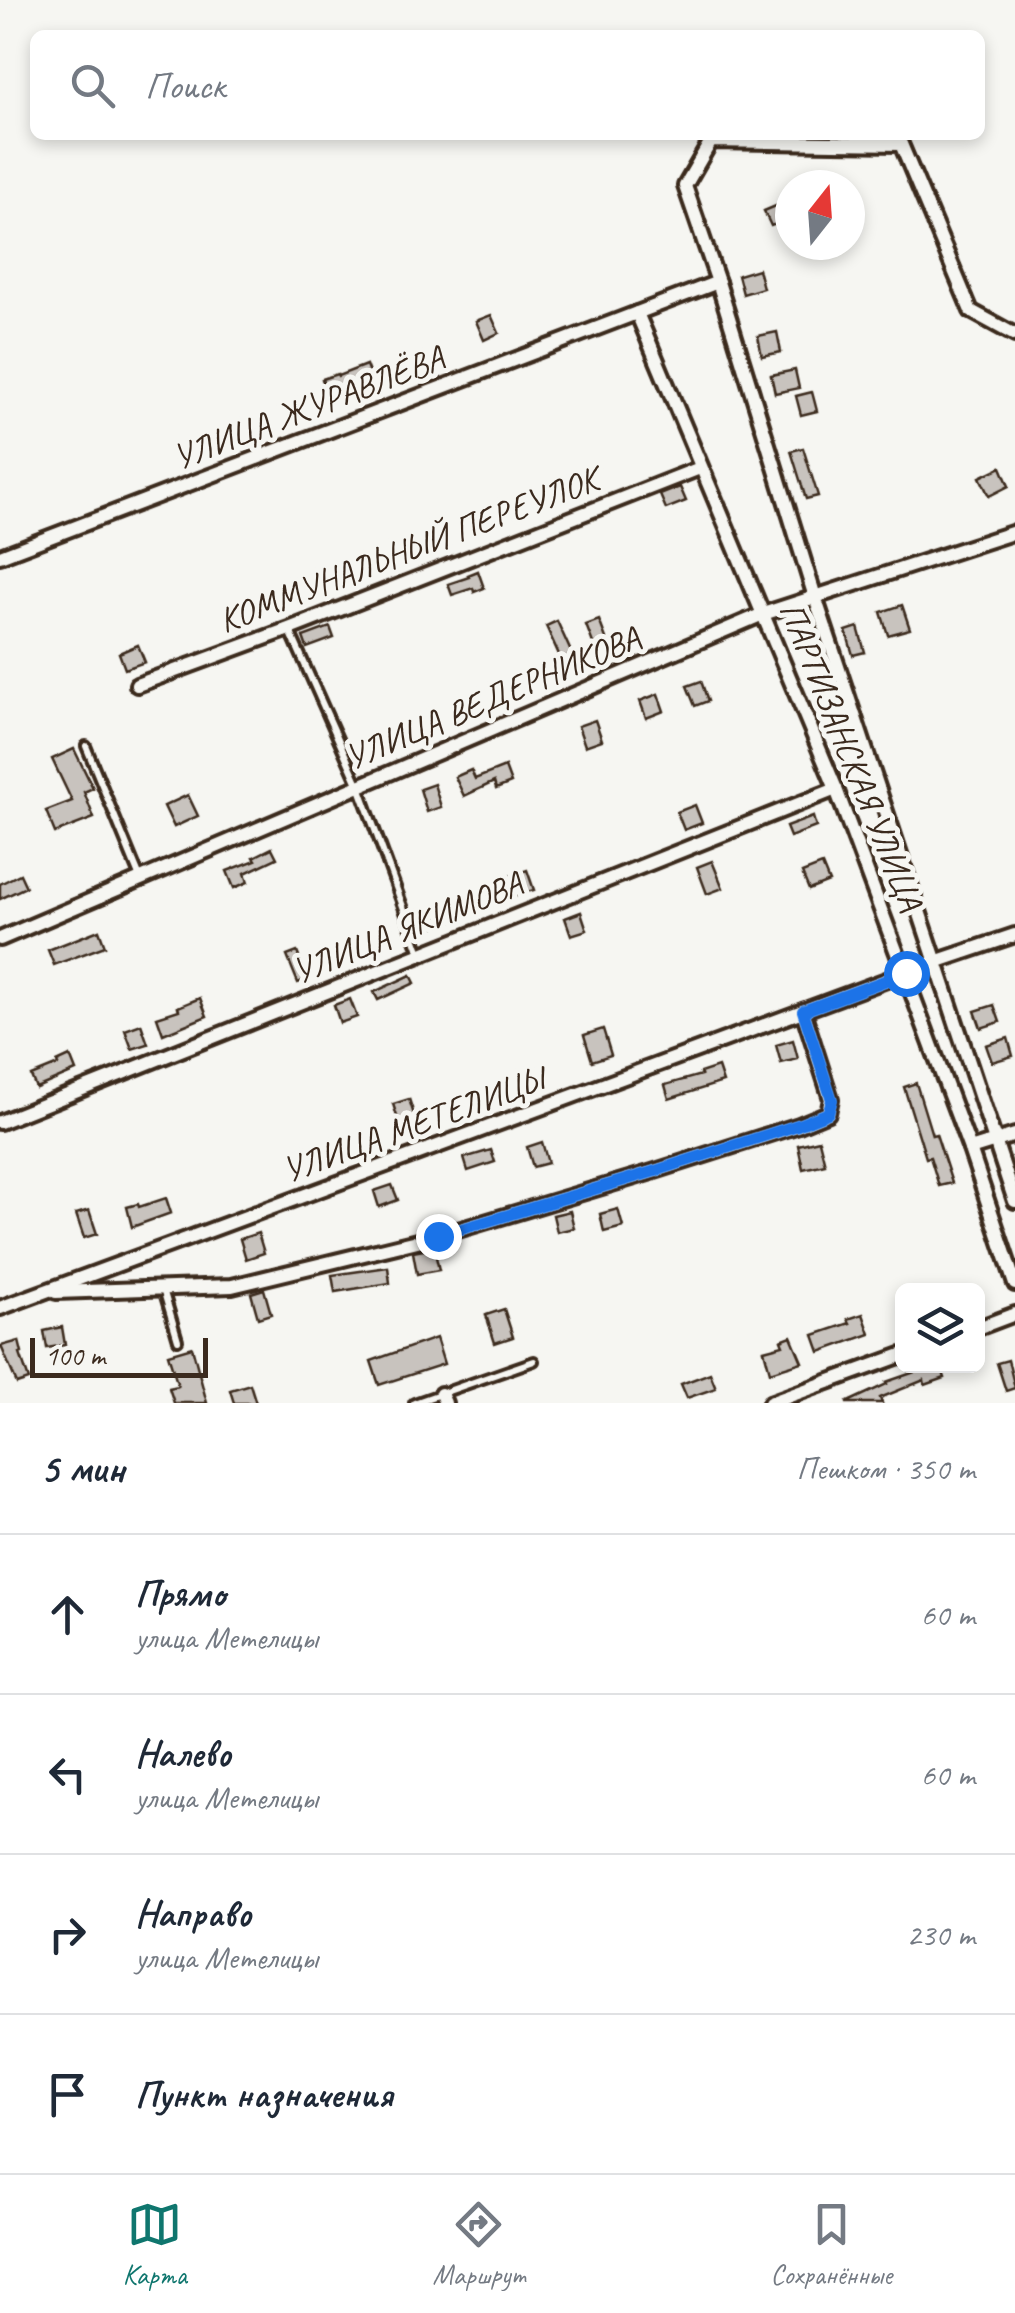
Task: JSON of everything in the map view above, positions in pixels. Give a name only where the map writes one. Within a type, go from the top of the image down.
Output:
[{"type":"street","name":"ПАРТИЗАНСКАЯ УЛИЦА","points":[[1015,335],[971,310],[901,144],[711,141],[685,186],[1015,1201]]},
{"type":"street","name":"УЛИЦА ЖУРАВЛЁВА","points":[[0,556],[718,282]]},
{"type":"street","name":"ПАРТИЗАНСКАЯ УЛИЦА","points":[[637,313],[836,790],[970,1149],[1015,1284]]},
{"type":"street","name":"КОММУНАЛЬНЫЙ ПЕРЕУЛОК","points":[[137,686],[700,468]]},
{"type":"street","name":"УЛИЦА ВЕДЕРНИКОВА","points":[[0,939],[763,614],[1015,532]]},
{"type":"street","name":"УЛИЦА ЯКИМОВА","points":[[0,1122],[836,790]]},
{"type":"street","name":"УЛИЦА МЕТЕЛИЦЫ","points":[[0,1308],[1015,935]]},
{"type":"street","name":"УЛИЦА МЕТЕЛИЦЫ","points":[[43,1292],[232,1286],[438,1236],[798,1125],[828,1113],[832,1100],[803,1011]]},
{"type":"street","points":[[970,1149],[1015,1135]]},
{"type":"street","points":[[985,1325],[1015,1314]]},
{"type":"street","points":[[770,1403],[895,1358]]},
{"type":"lane","points":[[290,629],[359,786],[421,954]]},
{"type":"lane","points":[[86,746],[141,879]]},
{"type":"lane","points":[[163,1288],[178,1340]]},
{"type":"lane","points":[[414,1403],[442,1398],[534,1361]]},
{"type":"building","points":[[775,206],[775,224],[771,226],[764,211]]},
{"type":"building","points":[[758,269],[763,288],[743,294],[738,275]]},
{"type":"building","points":[[491,315],[499,333],[484,340],[476,321]]},
{"type":"building","points":[[777,332],[781,352],[762,356],[758,336]]},
{"type":"building","points":[[366,365],[372,381],[328,397],[322,379]]},
{"type":"building","points":[[795,370],[799,388],[775,393],[771,375]]},
{"type":"building","points":[[812,392],[817,411],[801,415],[796,396]]},
{"type":"building","points":[[803,448],[818,496],[806,499],[791,451]]},
{"type":"building","points":[[1001,467],[1009,486],[989,496],[980,477]]},
{"type":"building","points":[[680,487],[686,501],[666,509],[660,495]]},
{"type":"building","points":[[478,571],[484,588],[452,595],[448,584]]},
{"type":"building","points":[[902,605],[910,629],[888,635],[881,612]]},
{"type":"building","points":[[599,620],[607,641],[594,646],[586,625]]},
{"type":"building","points":[[557,621],[572,654],[561,659],[546,626]]},
{"type":"building","points":[[330,627],[334,638],[307,648],[303,637]]},
{"type":"building","points":[[858,627],[865,652],[853,655],[846,631]]},
{"type":"building","points":[[138,645],[145,662],[125,669],[119,653]]},
{"type":"building","points":[[701,681],[708,701],[695,706],[687,686]]},
{"type":"building","points":[[658,694],[664,711],[646,718],[640,701]]},
{"type":"building","points":[[595,720],[602,740],[585,746],[578,726]]},
{"type":"building","points":[[74,749],[93,788],[84,792],[94,818],[55,833],[46,811],[72,801],[52,759]]},
{"type":"building","points":[[505,767],[511,783],[496,789],[494,782],[464,796],[455,777],[471,770],[475,779]]},
{"type":"building","points":[[434,784],[441,807],[427,812],[420,789]]},
{"type":"building","points":[[188,795],[198,816],[174,827],[164,806]]},
{"type":"building","points":[[695,805],[702,823],[684,830],[677,812]]},
{"type":"building","points":[[813,817],[816,827],[790,837],[786,827]]},
{"type":"building","points":[[272,848],[277,858],[245,873],[248,882],[234,888],[227,871],[256,860],[254,857]]},
{"type":"building","points":[[712,861],[723,888],[707,894],[697,867]]},
{"type":"building","points":[[822,865],[829,882],[809,890],[802,873]]},
{"type":"building","points":[[527,870],[534,890],[517,895],[510,876]]},
{"type":"building","points":[[20,874],[26,887],[0,899],[0,884]]},
{"type":"building","points":[[494,884],[501,902],[483,908],[476,891]]},
{"type":"building","points":[[456,907],[460,917],[428,929],[424,919]]},
{"type":"building","points":[[581,912],[587,930],[571,935],[565,918]]},
{"type":"building","points":[[99,930],[105,946],[54,965],[48,950]]},
{"type":"building","points":[[374,934],[381,950],[362,957],[356,941]]},
{"type":"building","points":[[297,952],[308,979],[298,983],[287,956]]},
{"type":"building","points":[[411,975],[415,983],[378,1000],[374,992]]},
{"type":"building","points":[[200,998],[207,1016],[163,1034],[157,1017]]},
{"type":"building","points":[[350,999],[357,1017],[340,1023],[334,1005]]},
{"type":"building","points":[[994,1005],[1000,1022],[981,1028],[975,1011]]},
{"type":"building","points":[[141,1024],[148,1044],[132,1049],[125,1030]]},
{"type":"building","points":[[603,1029],[611,1055],[592,1061],[584,1035]]},
{"type":"building","points":[[1008,1038],[1013,1056],[992,1062],[986,1045]]},
{"type":"building","points":[[793,1040],[798,1059],[781,1063],[776,1045]]},
{"type":"building","points":[[70,1056],[76,1071],[36,1088],[31,1076]]},
{"type":"building","points":[[718,1067],[723,1082],[669,1099],[665,1085]]},
{"type":"building","points":[[916,1083],[952,1183],[939,1186],[930,1157],[926,1158],[904,1087]]},
{"type":"building","points":[[409,1099],[417,1124],[401,1129],[393,1104]]},
{"type":"building","points":[[819,1140],[825,1164],[803,1169],[798,1145]]},
{"type":"building","points":[[542,1142],[548,1163],[533,1167],[527,1147]]},
{"type":"building","points":[[491,1150],[495,1162],[468,1171],[464,1158]]},
{"type":"building","points":[[392,1185],[398,1200],[379,1207],[374,1191]]},
{"type":"building","points":[[166,1198],[171,1213],[132,1227],[127,1207]]},
{"type":"building","points":[[618,1209],[623,1227],[604,1232],[600,1214]]},
{"type":"building","points":[[89,1210],[97,1234],[84,1238],[76,1214]]},
{"type":"building","points":[[570,1211],[574,1228],[557,1232],[553,1215]]},
{"type":"building","points":[[258,1233],[264,1253],[246,1259],[240,1239]]},
{"type":"building","points":[[434,1248],[439,1270],[417,1274],[413,1252]]},
{"type":"building","points":[[388,1267],[390,1283],[335,1292],[332,1275]]},
{"type":"building","points":[[264,1289],[271,1314],[258,1318],[251,1293]]},
{"type":"building","points":[[504,1309],[513,1337],[495,1343],[486,1315]]},
{"type":"building","points":[[863,1314],[870,1334],[820,1352],[814,1335],[850,1323],[848,1319]]},
{"type":"building","points":[[62,1327],[65,1345],[47,1348],[44,1331]]},
{"type":"building","points":[[791,1336],[802,1362],[770,1372],[764,1350],[783,1345],[781,1340]]},
{"type":"building","points":[[436,1338],[444,1364],[379,1385],[371,1361]]},
{"type":"building","points":[[19,1341],[29,1380],[17,1384],[1,1346]]},
{"type":"building","points":[[192,1347],[207,1403],[174,1403],[169,1388],[178,1386],[168,1354]]},
{"type":"building","points":[[1008,1360],[1015,1388],[1006,1391],[997,1363]]},
{"type":"building","points":[[710,1373],[716,1388],[687,1398],[681,1384]]},
{"type":"building","points":[[912,1373],[943,1373],[945,1378],[925,1385],[924,1380],[880,1398],[882,1403],[846,1403]]},
{"type":"building","points":[[250,1384],[256,1403],[234,1403],[230,1390]]},
{"type":"route","points":[[438,1236],[652,1172],[828,1113],[832,1100],[803,1011],[906,973]]}]
